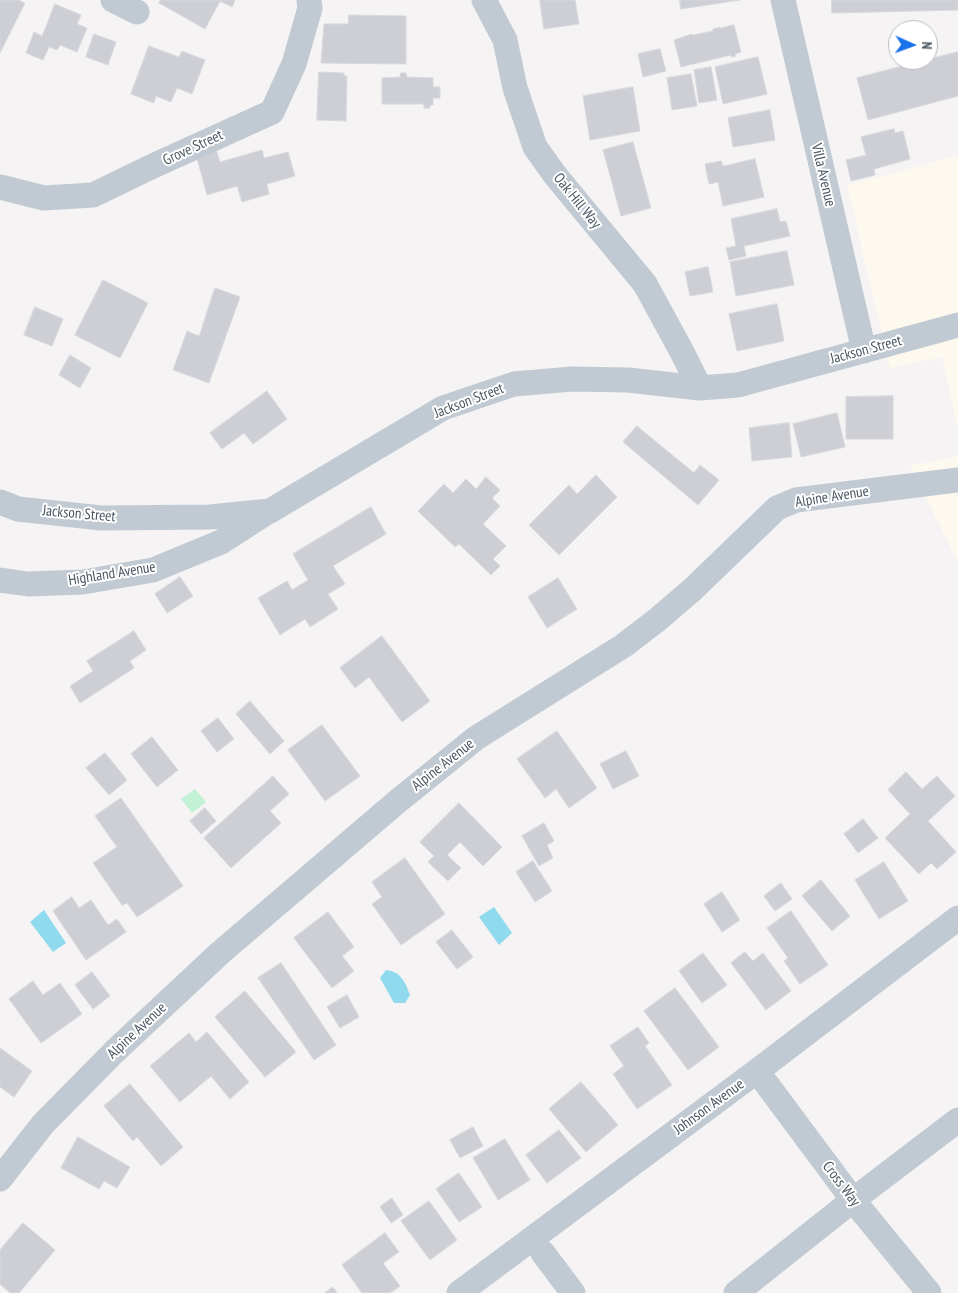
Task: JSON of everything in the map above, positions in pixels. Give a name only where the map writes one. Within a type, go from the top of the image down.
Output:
[{"type":"street","points":[[113,0],[137,12]]},
{"type":"street","name":"Grove Street","points":[[0,187],[44,198],[93,195],[272,112],[294,64],[310,8],[309,0]]},
{"type":"street","name":"Oak Hill Way","points":[[484,0],[505,40],[515,88],[535,147],[555,176],[645,284],[700,388]]},
{"type":"street","name":"Villa Avenue","points":[[783,0],[864,351]]},
{"type":"street","name":"Jackson Street","points":[[0,502],[18,509],[101,518],[210,517],[270,511],[443,408],[514,384],[572,379],[628,380],[700,388],[738,385],[958,324]]},
{"type":"street","name":"Alpine Avenue","points":[[0,1179],[43,1124],[115,1051],[220,953],[390,807],[476,738],[623,646],[657,620],[692,590],[777,508],[796,500],[958,480]]},
{"type":"street","name":"Highland Avenue","points":[[0,580],[28,584],[83,582],[153,570],[221,542],[270,511]]},
{"type":"street","name":"Johnson Avenue","points":[[459,1293],[758,1071],[958,918]]},
{"type":"street","name":"Cross Way","points":[[758,1071],[853,1200],[929,1293]]},
{"type":"street","points":[[736,1293],[958,1120]]},
{"type":"street","points":[[542,1253],[573,1293]]},
{"type":"shaded area","points":[[958,156],[958,429],[942,357],[890,368],[847,185]]},
{"type":"shaded area","points":[[958,456],[958,562],[910,466]]},
{"type":"green space","points":[[195,789],[206,802],[192,813],[181,799]]},
{"type":"water","points":[[494,907],[512,933],[499,945],[479,917]]},
{"type":"water","points":[[44,910],[66,943],[53,952],[30,922]]},
{"type":"water","points":[[386,970],[399,975],[404,981],[410,995],[405,1003],[394,1003],[380,978]]},
{"type":"building","points":[[0,0],[18,0],[25,3],[0,53]]},
{"type":"building","points":[[161,0],[235,0],[232,7],[220,1],[205,29],[159,3]]},
{"type":"building","points":[[540,0],[575,0],[579,24],[544,29]]},
{"type":"building","points":[[680,0],[740,0],[681,9]]},
{"type":"building","points":[[832,0],[958,0],[958,10],[832,13]]},
{"type":"building","points":[[55,4],[81,15],[77,24],[87,28],[77,52],[60,45],[57,50],[49,47],[43,60],[26,53],[34,32],[42,36]]},
{"type":"building","points":[[349,15],[406,16],[406,64],[321,63],[324,24],[348,24]]},
{"type":"building","points":[[734,25],[741,52],[735,54],[736,56],[731,57],[731,55],[681,67],[674,40]]},
{"type":"building","points":[[94,34],[116,42],[108,65],[86,57]]},
{"type":"building","points":[[149,46],[179,57],[182,51],[205,60],[192,94],[177,88],[171,102],[156,96],[154,103],[131,94]]},
{"type":"building","points":[[660,49],[666,71],[643,77],[638,54]]},
{"type":"building","points":[[958,52],[958,96],[868,120],[857,78],[888,70],[938,70],[938,57]]},
{"type":"building","points":[[758,57],[767,94],[723,104],[715,67]]},
{"type":"building","points":[[711,67],[717,100],[699,103],[694,70]]},
{"type":"building","points":[[319,72],[344,73],[344,76],[347,76],[346,121],[317,120]]},
{"type":"building","points":[[401,73],[406,73],[407,77],[433,78],[433,87],[440,87],[440,98],[433,98],[433,105],[430,105],[430,108],[424,108],[424,104],[382,104],[382,78],[400,77]]},
{"type":"building","points":[[691,74],[697,106],[672,110],[667,78]]},
{"type":"building","points":[[633,87],[640,131],[590,140],[583,96]]},
{"type":"building","points":[[770,110],[775,140],[733,147],[728,118]]},
{"type":"building","points":[[894,129],[895,133],[903,131],[910,159],[874,169],[875,175],[851,181],[846,160],[866,155],[861,137]]},
{"type":"building","points":[[633,142],[651,208],[621,216],[603,150]]},
{"type":"building","points":[[216,149],[220,162],[262,150],[264,158],[288,152],[295,176],[267,184],[269,194],[242,202],[237,186],[207,195],[196,155]]},
{"type":"building","points":[[755,159],[764,197],[723,206],[718,182],[709,184],[705,164],[721,161],[723,166]]},
{"type":"building","points":[[777,209],[780,222],[786,221],[790,236],[744,246],[746,256],[729,260],[726,248],[736,246],[731,219]]},
{"type":"building","points":[[787,251],[794,285],[736,296],[730,262]]},
{"type":"building","points":[[708,267],[713,292],[690,296],[685,272]]},
{"type":"building","points":[[103,280],[148,303],[120,358],[75,335]]},
{"type":"building","points":[[215,288],[240,297],[209,383],[173,370],[187,331],[199,336]]},
{"type":"building","points":[[777,304],[784,341],[737,351],[729,314]]},
{"type":"building","points":[[35,307],[63,319],[52,346],[24,335]]},
{"type":"building","points":[[70,355],[91,368],[80,388],[59,375]]},
{"type":"building","points":[[267,391],[287,419],[253,444],[244,433],[222,449],[210,433]]},
{"type":"building","points":[[893,396],[893,439],[846,439],[846,397]]},
{"type":"building","points":[[837,413],[845,447],[801,457],[793,424]]},
{"type":"building","points":[[789,423],[792,457],[752,461],[749,428]]},
{"type":"building","points":[[637,426],[694,473],[700,465],[719,480],[698,505],[623,442]]},
{"type":"building","points":[[596,475],[617,497],[559,555],[529,525],[569,485],[577,494]]},
{"type":"building","points":[[486,477],[500,490],[492,498],[500,506],[483,524],[506,546],[493,559],[500,566],[491,575],[459,544],[455,547],[418,511],[444,484],[453,493],[466,479],[476,489]]},
{"type":"building","points":[[371,507],[386,534],[333,566],[345,584],[328,594],[338,609],[310,627],[305,619],[280,635],[258,598],[287,581],[292,590],[308,580],[293,554]]},
{"type":"building","points":[[180,577],[193,596],[167,613],[155,594]]},
{"type":"building","points":[[558,578],[577,609],[547,628],[528,597]]},
{"type":"building","points":[[134,631],[146,650],[130,661],[134,668],[80,703],[70,686],[93,671],[87,661]]},
{"type":"building","points":[[382,636],[430,701],[402,722],[369,677],[355,688],[340,668]]},
{"type":"building","points":[[250,701],[284,741],[270,754],[236,714]]},
{"type":"building","points":[[218,718],[234,739],[217,752],[201,731]]},
{"type":"building","points":[[322,725],[360,776],[325,801],[288,750]]},
{"type":"building","points":[[557,731],[597,788],[569,808],[556,789],[545,798],[517,759]]},
{"type":"building","points":[[152,737],[178,770],[157,787],[131,754]]},
{"type":"building","points":[[626,751],[639,776],[613,789],[600,764]]},
{"type":"building","points":[[105,753],[127,780],[109,795],[86,768]]},
{"type":"building","points":[[906,772],[922,789],[937,776],[955,796],[928,821],[956,852],[937,869],[931,863],[919,874],[885,838],[910,814],[888,790]]},
{"type":"building","points":[[273,776],[289,794],[270,811],[281,823],[231,868],[204,838]]},
{"type":"building","points":[[121,798],[183,886],[137,917],[127,903],[122,905],[93,863],[117,847],[95,816]]},
{"type":"building","points":[[459,803],[502,847],[483,866],[460,842],[447,855],[461,868],[448,881],[428,862],[434,856],[420,842]]},
{"type":"building","points":[[205,808],[216,821],[201,834],[190,821]]},
{"type":"building","points":[[863,819],[878,838],[858,853],[844,834]]},
{"type":"building","points":[[544,823],[554,841],[547,845],[553,858],[539,866],[522,836]]},
{"type":"building","points":[[405,858],[445,914],[401,945],[372,904],[382,897],[372,882]]},
{"type":"building","points":[[533,861],[552,891],[535,902],[516,872]]},
{"type":"building","points":[[884,862],[908,901],[879,919],[855,880]]},
{"type":"building","points":[[821,880],[850,916],[832,931],[802,896]]},
{"type":"building","points":[[781,883],[792,899],[775,911],[764,896]]},
{"type":"building","points":[[722,892],[740,920],[722,932],[704,904]]},
{"type":"building","points":[[72,897],[79,908],[91,900],[108,925],[117,919],[126,932],[86,960],[53,911]]},
{"type":"building","points":[[791,911],[828,965],[800,984],[784,961],[788,958],[767,928]]},
{"type":"building","points":[[328,912],[354,947],[342,956],[354,971],[332,988],[294,938]]},
{"type":"building","points":[[452,930],[473,957],[457,969],[436,942]]},
{"type":"building","points":[[745,952],[753,961],[763,953],[791,991],[766,1010],[731,963]]},
{"type":"building","points":[[703,953],[727,985],[702,1003],[679,971]]},
{"type":"building","points":[[281,963],[336,1045],[314,1060],[258,978]]},
{"type":"building","points":[[92,972],[110,996],[93,1009],[75,985]]},
{"type":"building","points":[[33,981],[43,995],[60,983],[82,1014],[41,1043],[9,999]]},
{"type":"building","points":[[675,988],[719,1047],[688,1070],[644,1011]]},
{"type":"building","points":[[245,991],[296,1052],[265,1077],[215,1017]]},
{"type":"building","points":[[347,995],[359,1017],[340,1028],[327,1007]]},
{"type":"building","points":[[638,1027],[649,1043],[645,1046],[672,1085],[637,1109],[613,1074],[624,1066],[610,1046]]},
{"type":"building","points":[[207,1032],[249,1082],[230,1099],[211,1076],[180,1102],[150,1066],[189,1033],[196,1042]]},
{"type":"building","points":[[0,1048],[32,1071],[14,1097],[0,1087]]},
{"type":"building","points":[[581,1082],[618,1125],[586,1152],[549,1109]]},
{"type":"building","points":[[130,1084],[183,1147],[161,1166],[137,1137],[133,1141],[104,1106]]},
{"type":"building","points":[[473,1127],[483,1146],[460,1158],[450,1140]]},
{"type":"building","points":[[559,1130],[581,1158],[547,1183],[526,1155]]},
{"type":"building","points":[[78,1137],[130,1167],[117,1188],[104,1181],[99,1189],[61,1168]]},
{"type":"building","points":[[505,1139],[530,1180],[498,1200],[473,1158]]},
{"type":"building","points":[[459,1173],[482,1207],[459,1222],[436,1189]]},
{"type":"building","points":[[392,1198],[403,1215],[391,1223],[380,1207]]},
{"type":"building","points":[[429,1201],[457,1240],[430,1260],[401,1221]]},
{"type":"building","points":[[23,1223],[55,1250],[19,1293],[10,1293],[0,1284],[0,1250]]},
{"type":"building","points":[[385,1233],[399,1252],[383,1263],[400,1286],[390,1293],[362,1293],[342,1265]]},
{"type":"building","points":[[333,1287],[337,1293],[325,1293]]}]
